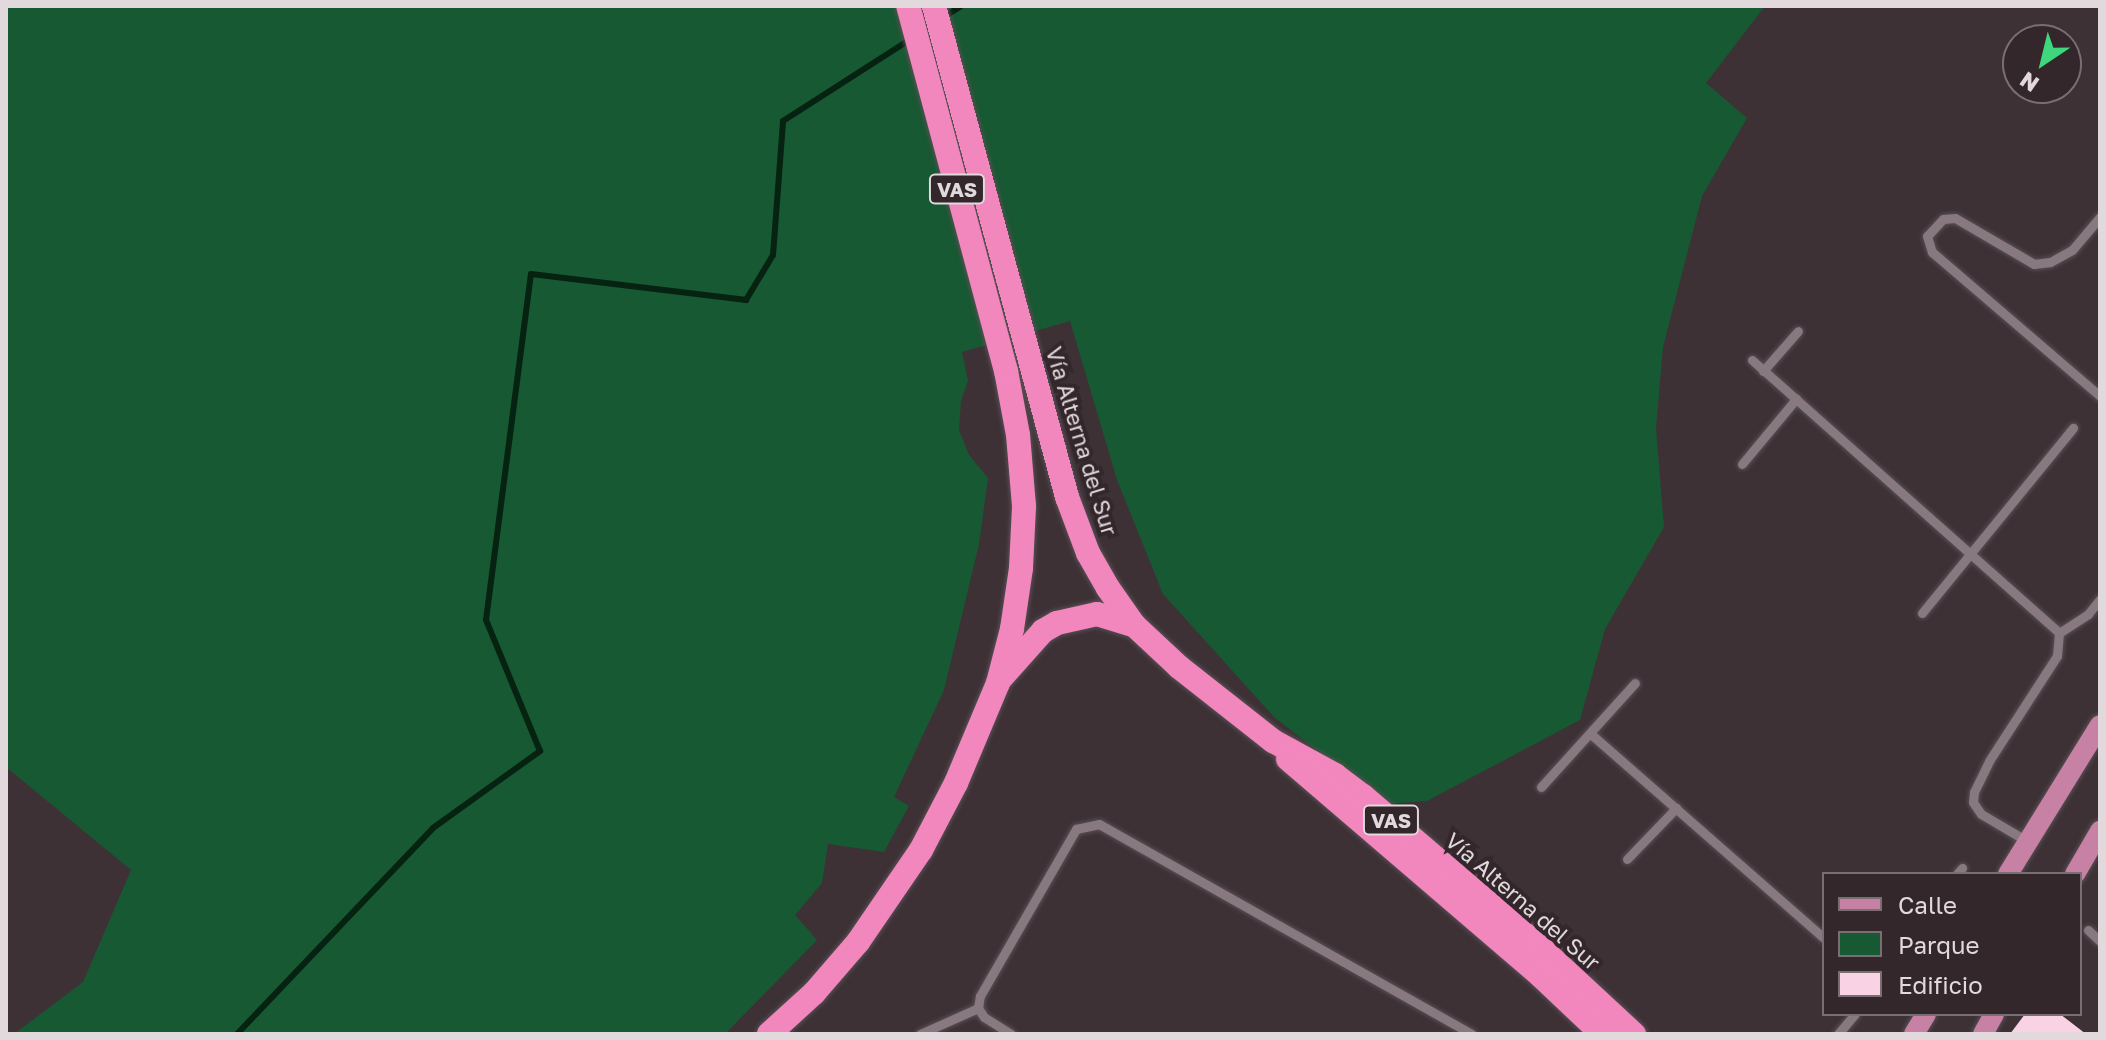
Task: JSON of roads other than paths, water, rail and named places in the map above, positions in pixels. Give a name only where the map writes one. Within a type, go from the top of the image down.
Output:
[{"type":"highway","name":"VAS","points":[[769,1034],[814,993],[858,942],[896,888],[956,783],[998,683],[1019,583],[1024,506],[1018,435],[1006,371],[908,6]]},
{"type":"highway","name":"Vía Alterna del Sur","points":[[934,6],[1067,497],[1088,553],[1134,625],[1179,667],[1273,741],[1335,775],[1363,796],[1541,948],[1634,1034]]},
{"type":"highway","points":[[998,683],[1019,655],[1057,623],[1097,614],[1134,625]]},
{"type":"highway","points":[[1273,741],[1300,773],[1532,968],[1602,1034]]},
{"type":"main road","points":[[2009,872],[2100,725]]},
{"type":"main road","points":[[2076,872],[2100,831]]},
{"type":"main road","points":[[1983,1034],[1993,1016]]},
{"type":"lane","points":[[2100,217],[2072,250],[2050,262],[2034,264],[1955,218],[1943,219],[1927,236],[1932,252],[2100,396]]},
{"type":"lane","points":[[1763,371],[1798,331]]},
{"type":"lane","points":[[1752,360],[2059,633]]},
{"type":"lane","points":[[1742,464],[1796,399]]},
{"type":"lane","points":[[1922,613],[2073,428]]},
{"type":"lane","points":[[2059,633],[2088,614],[2100,599]]},
{"type":"lane","points":[[2027,841],[1981,814],[1973,802],[1974,792],[1989,761],[2057,656],[2059,633]]},
{"type":"lane","points":[[1541,787],[1592,735],[1635,683]]},
{"type":"lane","points":[[1592,735],[1822,936]]},
{"type":"lane","points":[[1627,859],[1676,808]]},
{"type":"lane","points":[[1011,1034],[984,1017],[978,1008],[980,996],[1076,829],[1099,824],[1472,1034]]},
{"type":"lane","points":[[2088,930],[2100,941]]},
{"type":"lane","points":[[920,1034],[978,1008]]},
{"type":"lane","points":[[1838,1034],[1853,1016]]},
{"type":"waterway","points":[[942,18],[961,6]]},
{"type":"waterway","points":[[237,1034],[433,828],[540,751],[486,620],[531,274],[746,300],[773,255],[783,121],[909,40]]}]
